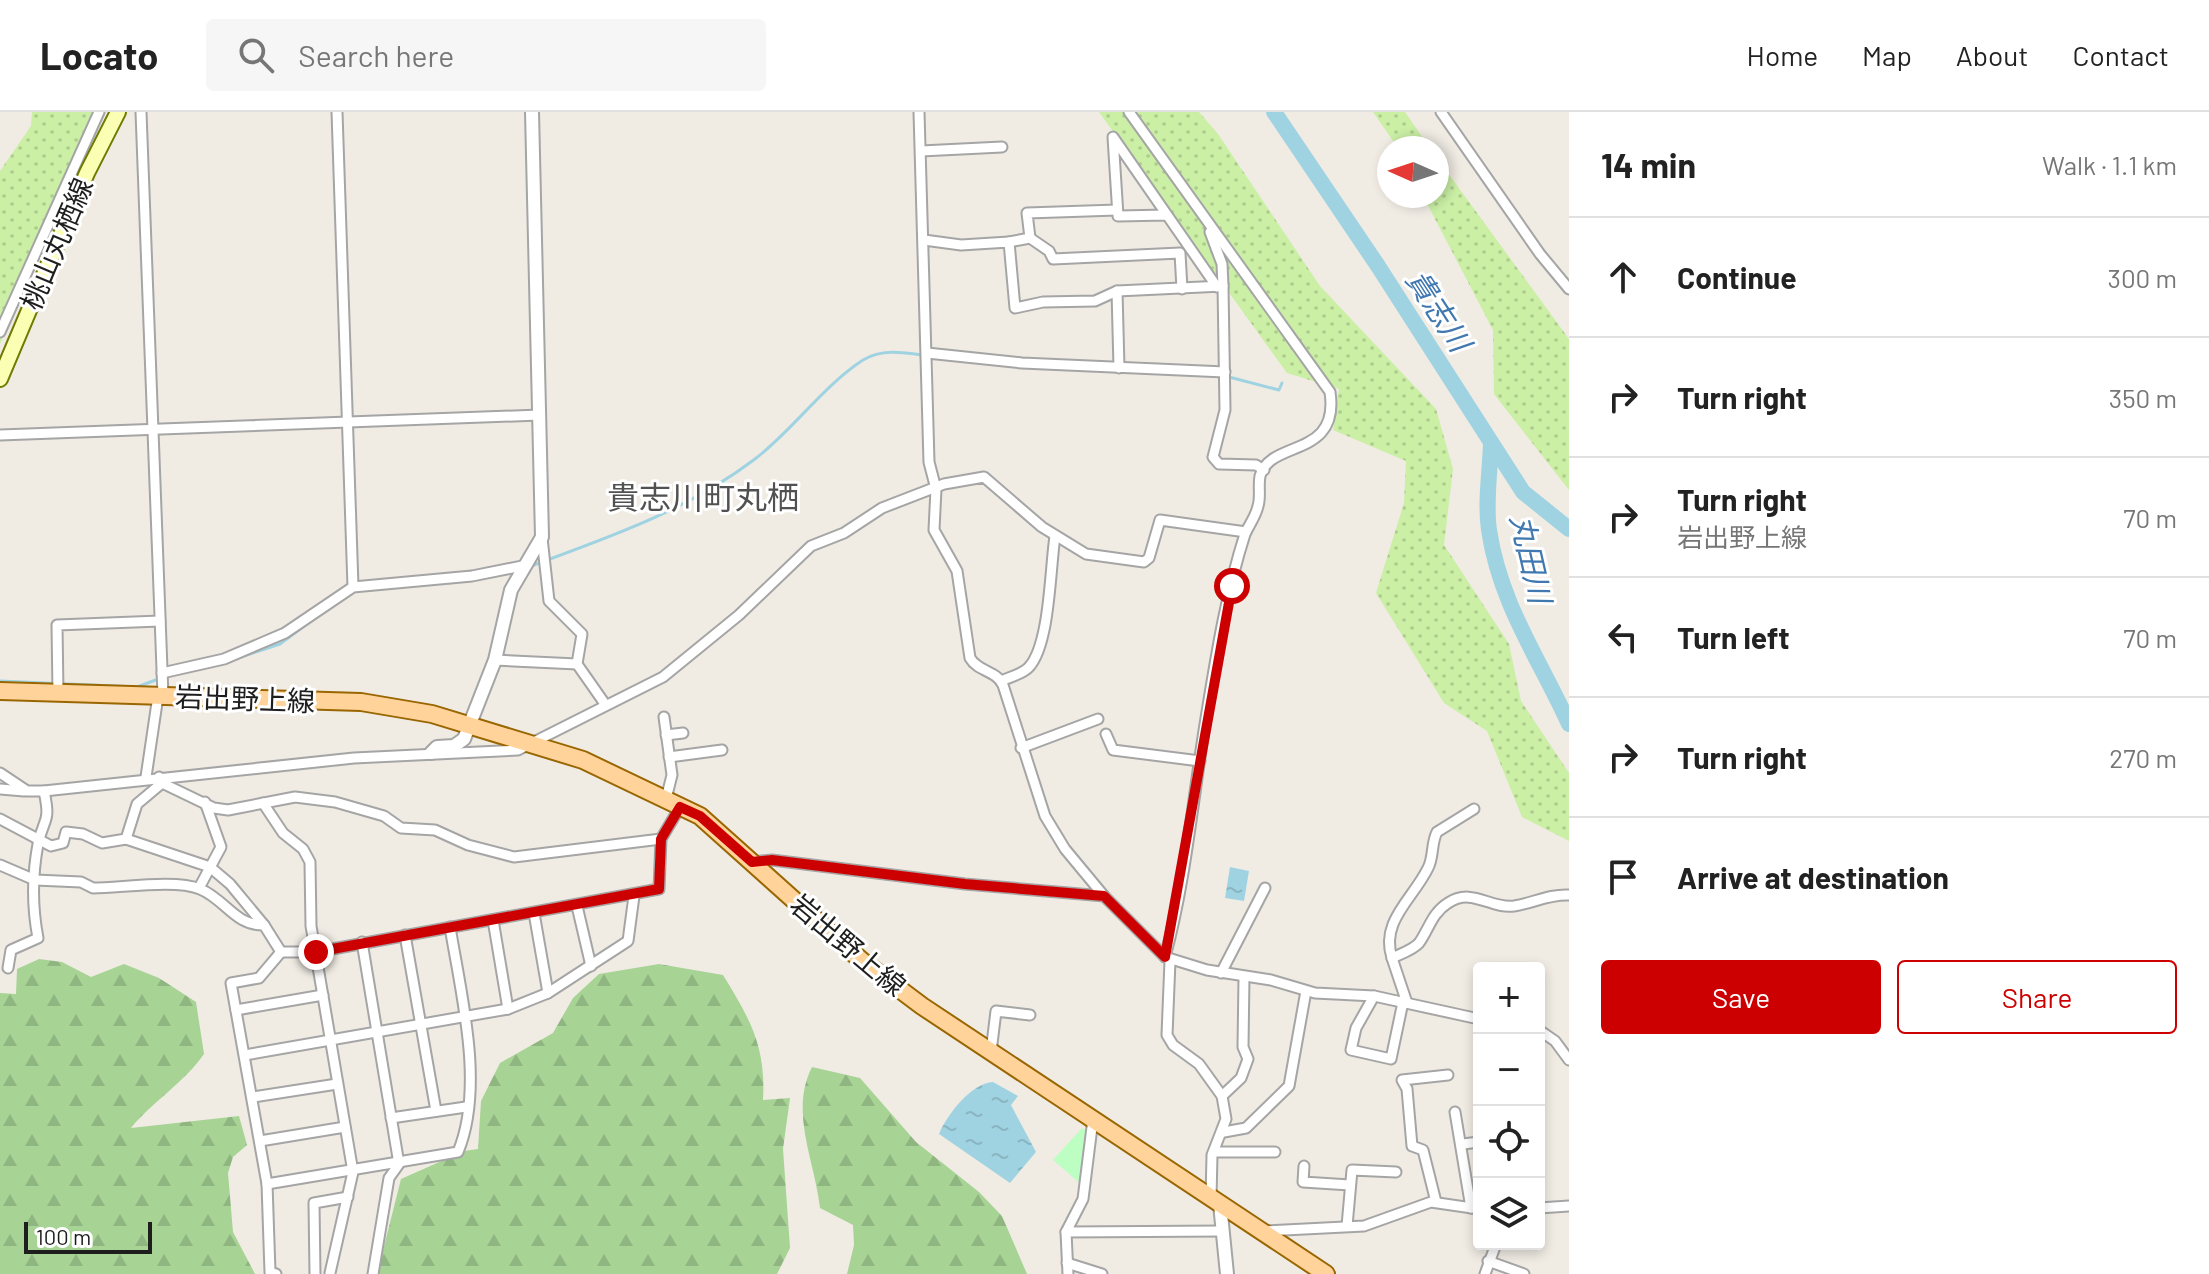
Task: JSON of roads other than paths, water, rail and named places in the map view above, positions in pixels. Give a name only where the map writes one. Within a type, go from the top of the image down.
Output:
[{"type":"main road","name":"桃山丸栖線","points":[[0,379],[87,173],[118,112]]},
{"type":"main road","name":"岩出野上線","points":[[0,691],[361,702],[432,714],[603,768],[700,816],[862,961],[991,1052],[1326,1274]]},
{"type":"street","points":[[0,332],[99,112]]},
{"type":"street","points":[[141,112],[162,673],[146,777]]},
{"type":"street","points":[[337,112],[353,587]]},
{"type":"street","points":[[532,112],[542,537],[549,601],[582,634],[577,664],[605,704]]},
{"type":"street","points":[[919,112],[929,462],[936,489],[934,530],[957,571],[970,658],[975,666],[1001,681],[1045,816],[1065,849],[1104,896],[1167,959],[1306,991],[1374,996],[1473,1018]]},
{"type":"street","points":[[1129,112],[1330,392],[1331,417],[1309,445],[1278,456],[1264,470],[1258,507],[1246,532],[1223,622],[1167,959],[1167,1035],[1173,1045],[1199,1064],[1222,1096],[1226,1119],[1224,1132],[1214,1152],[1215,1201],[1223,1231],[1227,1274]]},
{"type":"street","points":[[1441,112],[1540,254],[1569,289]]},
{"type":"street","points":[[1167,215],[1118,216],[1113,137],[1220,286]]},
{"type":"street","points":[[921,151],[1002,147]]},
{"type":"street","points":[[1030,238],[1027,213],[1117,210]]},
{"type":"street","points":[[1209,223],[1222,264],[1220,286],[1225,372],[1225,410],[1213,457],[1219,464],[1256,465],[1264,470]]},
{"type":"street","points":[[1178,231],[1182,289]]},
{"type":"street","points":[[924,240],[961,245],[1030,238],[1049,251],[1053,259],[1180,253]]},
{"type":"street","points":[[1009,242],[1015,308],[1043,302],[1095,301],[1117,291],[1220,286]]},
{"type":"street","points":[[1117,291],[1119,368]]},
{"type":"street","points":[[927,353],[1119,368],[1225,372]]},
{"type":"street","points":[[0,435],[540,415]]},
{"type":"street","points":[[126,839],[137,804],[161,780],[431,753],[518,750],[663,677],[739,615],[811,546],[844,533],[882,508],[944,484],[984,477],[1055,536],[1100,558],[1144,562],[1149,558],[1160,520],[1246,532]]},
{"type":"street","points":[[1001,681],[1027,670],[1044,638],[1055,536]]},
{"type":"street","points":[[431,753],[437,747],[454,746],[464,739],[495,660],[511,590],[542,537]]},
{"type":"street","points":[[162,673],[224,659],[285,633],[353,587],[472,576],[527,565]]},
{"type":"street","points":[[58,693],[57,625],[160,621]]},
{"type":"street","points":[[495,660],[577,664]]},
{"type":"street","points":[[276,1274],[270,1272],[267,1184],[231,983],[259,978],[281,952],[316,952],[659,889],[661,839],[673,803],[664,717]]},
{"type":"street","points":[[1021,748],[1098,719]]},
{"type":"street","points":[[666,735],[683,733]]},
{"type":"street","points":[[1106,734],[1113,750],[1200,761]]},
{"type":"street","points":[[669,757],[722,750]]},
{"type":"street","points":[[0,773],[27,791]]},
{"type":"street","points":[[0,789],[44,791],[146,777],[161,780],[228,810],[295,797],[335,802],[384,816],[401,828],[435,830],[468,845],[514,857],[661,839]]},
{"type":"street","points":[[8,968],[11,950],[38,938],[32,904],[39,842],[49,816],[44,791]]},
{"type":"street","points":[[199,888],[221,847],[205,802]]},
{"type":"street","points":[[263,803],[283,833],[303,849],[310,862],[311,926],[353,1172],[329,1274]]},
{"type":"street","points":[[1374,996],[1356,1028],[1351,1050],[1391,1059],[1405,1003],[1388,936],[1393,921],[1430,864],[1437,832],[1474,809]]},
{"type":"street","points":[[0,819],[51,846],[63,843],[66,832],[83,834],[102,843],[126,839],[210,867],[230,884],[264,925],[281,952]]},
{"type":"street","points":[[752,862],[772,860],[965,884],[1104,896]]},
{"type":"street","points":[[0,865],[35,880],[81,882],[93,888],[199,888],[237,918],[252,926],[264,925]]},
{"type":"street","points":[[1221,973],[1265,888]]},
{"type":"street","points":[[1392,958],[1417,946],[1434,914],[1450,901],[1480,896],[1496,904],[1513,906],[1551,894],[1569,895]]},
{"type":"street","points":[[245,1055],[508,1009],[548,993],[628,941],[634,896]]},
{"type":"street","points":[[577,906],[591,966]]},
{"type":"street","points":[[534,913],[548,993]]},
{"type":"street","points":[[493,920],[508,1009]]},
{"type":"street","points":[[267,1184],[458,1152],[464,1137],[471,1070],[450,927]]},
{"type":"street","points":[[405,935],[418,1025],[436,1111]]},
{"type":"street","points":[[362,942],[399,1164],[389,1178],[373,1274]]},
{"type":"street","points":[[1222,1096],[1241,1078],[1248,1059],[1243,1047],[1244,977]]},
{"type":"street","points":[[1224,1132],[1246,1128],[1289,1086],[1306,991]]},
{"type":"street","points":[[236,1010],[323,995]]},
{"type":"street","points":[[991,1052],[996,1011],[1030,1015]]},
{"type":"street","points":[[1545,1034],[1555,1041],[1569,1060]]},
{"type":"street","points":[[1436,1202],[1423,1150],[1412,1146],[1407,1089],[1402,1080],[1448,1075]]},
{"type":"street","points":[[253,1097],[337,1084]]},
{"type":"street","points":[[391,1118],[466,1107]]},
{"type":"street","points":[[1455,1112],[1473,1197]]},
{"type":"street","points":[[1068,1274],[1066,1232],[1087,1184],[1093,1119]]},
{"type":"street","points":[[260,1141],[345,1127]]},
{"type":"street","points":[[1463,1144],[1473,1143]]},
{"type":"street","points":[[1214,1152],[1275,1152]]},
{"type":"street","points":[[1304,1166],[1303,1182],[1350,1185]]},
{"type":"street","points":[[1347,1226],[1352,1170],[1396,1172]]},
{"type":"street","points":[[315,1274],[314,1203],[348,1197]]},
{"type":"street","points":[[1263,1231],[1364,1226],[1436,1202],[1473,1208]]},
{"type":"street","points":[[1545,1208],[1569,1206]]},
{"type":"street","points":[[1066,1232],[1223,1231]]},
{"type":"street","points":[[1485,1274],[1493,1250]]},
{"type":"street","points":[[1488,1261],[1524,1274]]},
{"type":"street","points":[[1067,1263],[1102,1274]]},
{"type":"water","points":[[1230,867],[1249,871],[1244,901],[1225,898]]},
{"type":"water","points":[[993,1082],[1018,1096],[1011,1105],[1036,1152],[1010,1183],[939,1134],[954,1109],[968,1094]]},
{"type":"waterway","name":"貴志川","points":[[1274,112],[1378,266],[1523,492],[1569,529]]},
{"type":"waterway","points":[[531,566],[648,521],[729,477],[769,447],[835,382],[863,360],[884,353],[922,355]]},
{"type":"waterway","points":[[1229,377],[1279,390],[1282,383]]},
{"type":"waterway","name":"丸田川","points":[[1491,444],[1487,509],[1494,557],[1511,606],[1569,724]]},
{"type":"waterway","points":[[449,583],[517,571]]},
{"type":"waterway","points":[[238,658],[280,644],[315,618]]},
{"type":"waterway","points":[[0,681],[137,687],[161,678]]},
{"type":"district","name":"貴志川町丸栖","points":[[703,498]]}]
